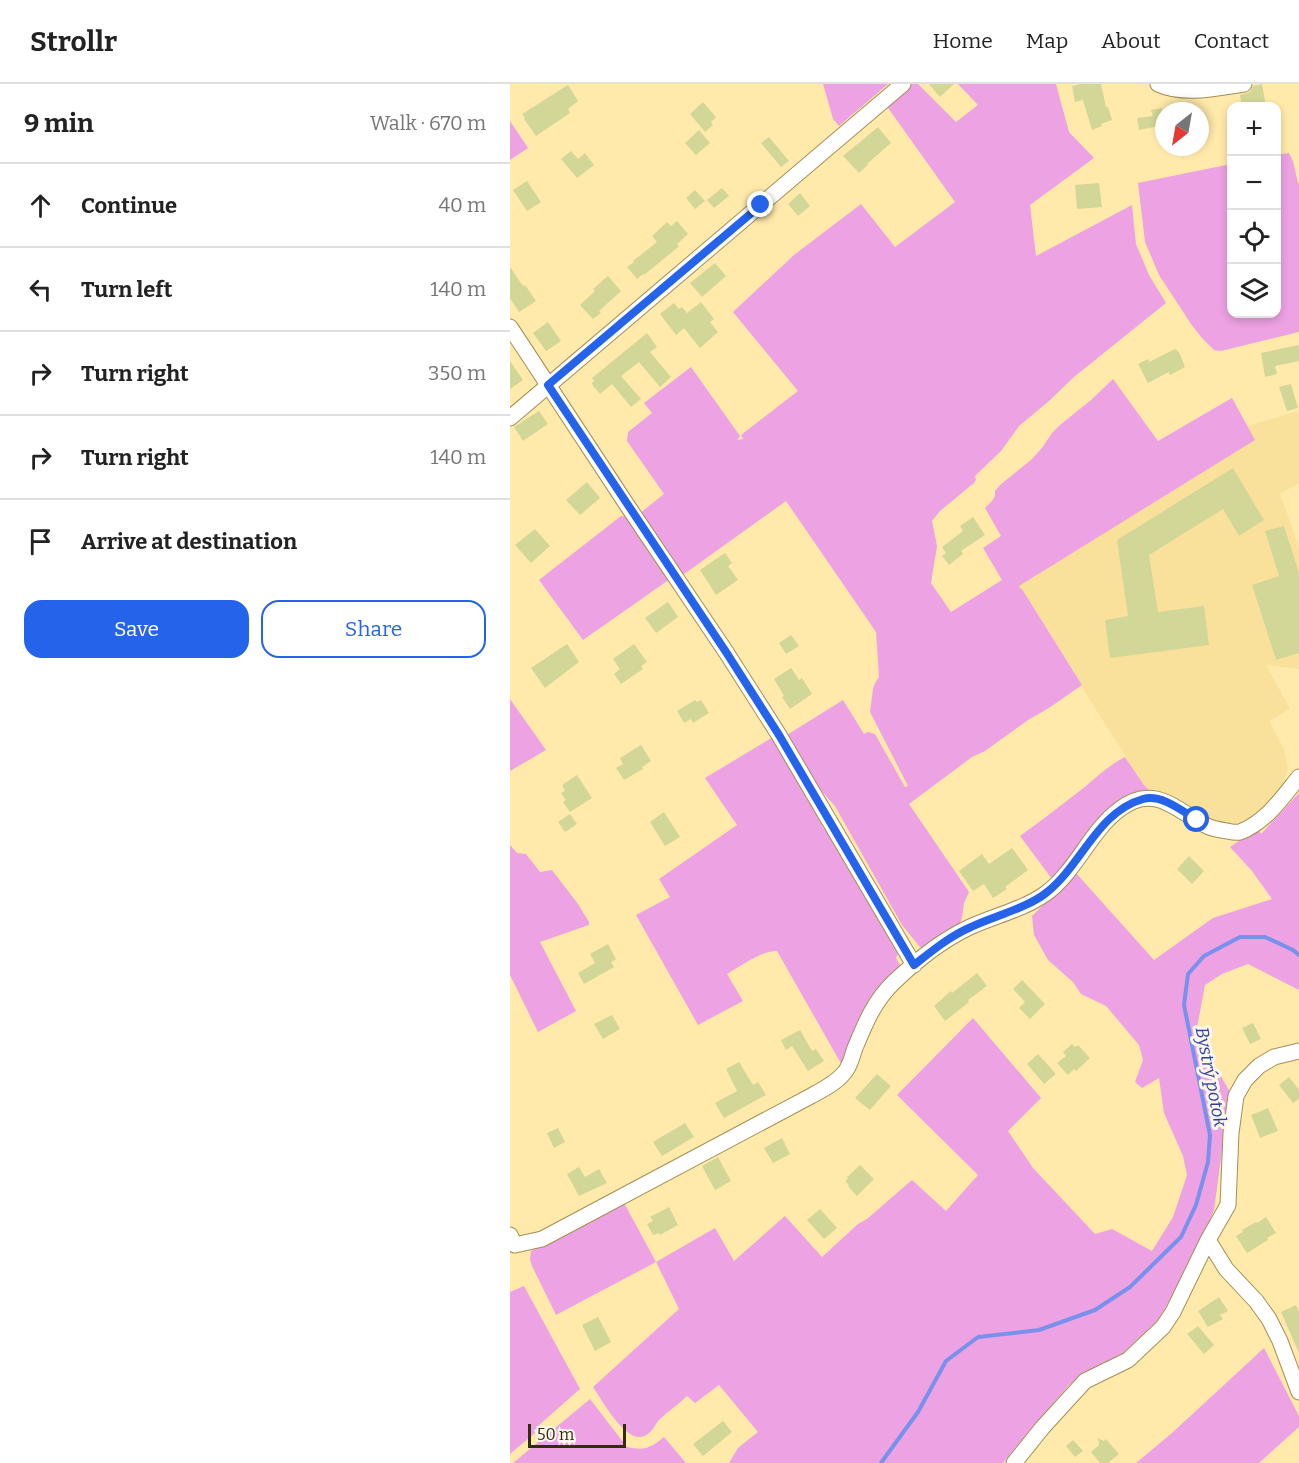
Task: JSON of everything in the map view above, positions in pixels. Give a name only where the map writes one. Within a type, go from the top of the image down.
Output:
[{"type":"street","points":[[510,418],[903,84]]},
{"type":"street","points":[[1158,84],[1182,90],[1212,89],[1244,84]]},
{"type":"street","points":[[510,327],[738,670],[779,735],[914,965]]},
{"type":"street","points":[[510,1235],[515,1245],[542,1239],[824,1089],[845,1072],[875,1005],[892,984],[942,943],[970,927],[1044,894],[1058,883],[1120,809],[1147,798],[1164,800],[1208,827],[1238,833],[1273,810],[1299,777]]},
{"type":"street","points":[[1014,1463],[1085,1381],[1128,1360],[1163,1327],[1228,1205],[1231,1133],[1236,1096],[1245,1080],[1259,1066],[1274,1057],[1299,1051]]},
{"type":"street","points":[[1208,1240],[1226,1269],[1256,1301],[1269,1319],[1280,1341],[1299,1392]]},
{"type":"shaded area","points":[[823,84],[888,84],[839,126],[833,119]]},
{"type":"shaded area","points":[[910,84],[918,84],[956,122],[978,105],[958,84],[1056,84],[1069,132],[1094,158],[1030,205],[1036,256],[1132,205],[1136,244],[1149,275],[1166,303],[1074,377],[1019,426],[1001,451],[975,476],[974,483],[940,511],[932,521],[937,546],[931,583],[951,612],[1002,580],[983,548],[1001,536],[985,508],[995,496],[995,491],[1031,460],[1060,425],[1113,379],[1158,441],[1232,398],[1255,440],[1019,586],[1082,685],[985,751],[972,757],[909,804],[969,892],[959,925],[925,949],[920,947],[902,925],[835,806],[817,786],[787,735],[843,700],[864,734],[868,732],[875,734],[905,787],[908,786],[870,712],[873,689],[879,677],[876,632],[786,501],[680,577],[639,514],[664,494],[627,441],[628,432],[652,413],[644,403],[691,367],[740,436],[737,440],[743,439],[741,435],[798,391],[733,312],[794,255],[861,204],[895,247],[955,202],[886,105]]},
{"type":"shaded area","points":[[510,121],[528,148],[510,160]]},
{"type":"shaded area","points":[[1289,153],[1299,183],[1299,332],[1221,351],[1214,350],[1191,324],[1159,275],[1145,242],[1138,183],[1227,165],[1227,318],[1281,318],[1281,154]]},
{"type":"shaded area","points":[[1299,411],[1299,484],[1280,493],[1299,548],[1299,669],[1266,665],[1290,709],[1269,721],[1284,749],[1288,769],[1283,787],[1272,801],[1250,819],[1237,825],[1221,826],[1166,795],[1149,790],[1144,785],[1019,586],[1254,440],[1247,426]]},
{"type":"shaded area","points":[[621,516],[628,517],[670,579],[583,640],[539,580]]},
{"type":"shaded area","points":[[510,699],[546,750],[510,771]]},
{"type":"shaded area","points":[[773,737],[810,799],[823,828],[828,831],[899,951],[896,958],[901,967],[843,1067],[777,951],[758,956],[727,974],[743,1001],[698,1025],[636,915],[670,897],[659,879],[737,825],[705,778]]},
{"type":"shaded area","points":[[1125,757],[1149,790],[1130,795],[1113,806],[1052,879],[1020,836],[1106,769]]},
{"type":"shaded area","points":[[1299,793],[1299,990],[1248,964],[1222,974],[1205,985],[1196,1033],[1230,1092],[1214,1210],[1193,1261],[1158,1320],[1122,1354],[1070,1384],[1003,1463],[729,1463],[738,1448],[758,1432],[719,1385],[695,1403],[687,1396],[642,1437],[627,1432],[614,1418],[593,1387],[679,1309],[656,1262],[715,1228],[734,1261],[785,1216],[822,1257],[912,1180],[946,1211],[978,1175],[897,1095],[973,1018],[1041,1098],[1008,1131],[1033,1168],[1095,1234],[1112,1229],[1152,1251],[1173,1217],[1187,1175],[1183,1156],[1164,1113],[1159,1078],[1142,1088],[1135,1082],[1143,1060],[1139,1045],[1106,1006],[1081,994],[1073,982],[1048,960],[1034,935],[1032,916],[1076,873],[1154,960],[1213,918],[1272,899],[1252,871],[1230,847],[1258,828],[1261,834]]},
{"type":"shaded area","points":[[510,845],[517,853],[526,854],[540,872],[552,870],[589,922],[589,925],[540,942],[576,1011],[538,1032],[510,975]]},
{"type":"shaded area","points":[[623,1201],[656,1262],[556,1315],[530,1259],[531,1251]]},
{"type":"shaded area","points":[[524,1286],[580,1389],[510,1454],[510,1292]]},
{"type":"shaded area","points":[[1264,1348],[1299,1416],[1299,1427],[1259,1463],[1136,1463],[1172,1433]]},
{"type":"shaded area","points":[[590,1399],[627,1447],[647,1448],[664,1437],[686,1463],[513,1463]]},
{"type":"building","points":[[929,84],[954,84],[940,97]]},
{"type":"building","points":[[1101,84],[1106,107],[1108,107],[1112,120],[1092,130],[1083,100],[1075,102],[1072,86]]},
{"type":"building","points":[[1262,84],[1265,102],[1241,102],[1240,95],[1250,92],[1253,86]]},
{"type":"building","points":[[568,85],[578,101],[568,109],[570,113],[536,136],[522,114]]},
{"type":"building","points":[[703,102],[716,117],[711,122],[713,125],[705,132],[690,114]]},
{"type":"building","points":[[1155,109],[1155,127],[1139,130],[1137,118],[1153,116],[1151,110]]},
{"type":"building","points":[[878,127],[891,143],[859,173],[843,156]]},
{"type":"building","points":[[699,130],[710,143],[696,155],[685,143]]},
{"type":"building","points":[[769,137],[789,161],[781,167],[761,143]]},
{"type":"building","points":[[571,151],[578,159],[585,153],[594,165],[577,178],[561,159]]},
{"type":"building","points":[[527,181],[541,202],[527,211],[513,190]]},
{"type":"building","points":[[1099,183],[1102,207],[1077,209],[1075,185]]},
{"type":"building","points":[[722,188],[729,196],[714,208],[707,200]]},
{"type":"building","points":[[695,190],[705,201],[695,209],[686,198]]},
{"type":"building","points":[[800,193],[810,206],[798,216],[788,204]]},
{"type":"building","points":[[677,221],[688,234],[677,244],[679,246],[637,279],[627,267],[657,242],[652,236],[667,222],[671,226]]},
{"type":"building","points":[[715,263],[726,276],[702,297],[690,283]]},
{"type":"building","points":[[510,267],[536,301],[519,312],[510,298]]},
{"type":"building","points":[[608,276],[621,291],[593,319],[580,305]]},
{"type":"building","points":[[701,302],[714,319],[710,322],[718,332],[700,348],[684,328],[676,335],[660,314],[674,303],[687,313]]},
{"type":"building","points":[[548,322],[561,341],[546,351],[533,333]]},
{"type":"building","points":[[647,333],[657,347],[650,352],[671,377],[660,387],[639,362],[621,376],[641,399],[631,407],[612,384],[600,394],[593,386],[592,378]]},
{"type":"building","points":[[1299,345],[1299,361],[1275,366],[1277,374],[1265,377],[1261,353]]},
{"type":"building","points":[[1175,349],[1179,352],[1185,367],[1148,383],[1138,364],[1148,359],[1149,362]]},
{"type":"building","points":[[510,361],[523,380],[510,389]]},
{"type":"building","points":[[1291,384],[1298,408],[1287,411],[1279,387]]},
{"type":"building","points":[[539,411],[548,424],[523,441],[514,427]]},
{"type":"building","points":[[1233,468],[1264,520],[1239,536],[1223,509],[1149,555],[1158,612],[1204,606],[1209,645],[1110,658],[1105,620],[1128,616],[1117,540]]},
{"type":"building","points":[[587,482],[600,498],[580,515],[566,500]]},
{"type":"building","points":[[973,517],[985,535],[961,551],[963,554],[949,565],[942,556],[946,553],[942,547],[963,531],[960,526]]},
{"type":"building","points":[[1284,526],[1299,573],[1299,653],[1276,660],[1252,585],[1279,576],[1265,531]]},
{"type":"building","points":[[535,529],[550,546],[531,563],[515,545]]},
{"type":"building","points":[[725,553],[732,563],[728,566],[738,580],[716,595],[700,570]]},
{"type":"building","points":[[668,602],[678,617],[656,633],[645,618]]},
{"type":"building","points":[[791,635],[799,646],[786,654],[779,643]]},
{"type":"building","points":[[567,644],[579,662],[545,688],[531,668]]},
{"type":"building","points":[[634,644],[647,662],[641,666],[643,669],[621,684],[614,674],[620,669],[613,659]]},
{"type":"building","points":[[791,668],[799,680],[802,678],[812,694],[790,709],[774,679]]},
{"type":"building","points":[[695,700],[697,702],[701,700],[709,713],[693,723],[691,719],[684,723],[677,711]]},
{"type":"building","points":[[641,745],[651,761],[642,767],[643,769],[624,780],[616,768],[623,764],[620,758]]},
{"type":"building","points":[[577,775],[592,798],[570,812],[563,802],[566,800],[561,793],[565,791],[562,785]]},
{"type":"building","points":[[664,812],[680,837],[665,846],[650,822]]},
{"type":"building","points":[[570,814],[577,824],[565,832],[558,822]]},
{"type":"building","points":[[1012,848],[1028,870],[993,898],[984,884],[973,891],[959,871],[982,854],[989,864]]},
{"type":"building","points":[[1189,856],[1204,871],[1192,884],[1177,869]]},
{"type":"building","points":[[608,944],[616,959],[611,962],[614,967],[584,984],[578,973],[595,963],[590,954]]},
{"type":"building","points":[[977,973],[987,986],[945,1021],[934,1006]]},
{"type":"building","points":[[1022,980],[1045,1004],[1030,1019],[1019,1008],[1025,1002],[1013,989]]},
{"type":"building","points":[[612,1015],[620,1029],[603,1039],[594,1024]]},
{"type":"building","points":[[1253,1023],[1261,1039],[1250,1044],[1242,1028]]},
{"type":"building","points":[[800,1030],[812,1051],[816,1049],[824,1061],[808,1071],[792,1046],[786,1050],[781,1040]]},
{"type":"building","points":[[1072,1044],[1075,1047],[1078,1045],[1090,1058],[1068,1075],[1057,1063],[1066,1056],[1063,1052]]},
{"type":"building","points":[[1038,1054],[1056,1074],[1044,1084],[1027,1064]]},
{"type":"building","points":[[739,1062],[753,1085],[758,1082],[766,1095],[724,1118],[715,1103],[737,1091],[726,1069]]},
{"type":"building","points":[[877,1074],[891,1086],[870,1110],[855,1098]]},
{"type":"building","points":[[1289,1077],[1299,1090],[1299,1099],[1293,1103],[1279,1085]]},
{"type":"building","points":[[1268,1108],[1278,1131],[1260,1138],[1251,1115]]},
{"type":"building","points":[[685,1123],[694,1137],[662,1156],[653,1142]]},
{"type":"building","points":[[558,1128],[565,1142],[554,1148],[547,1133]]},
{"type":"building","points":[[782,1138],[790,1154],[773,1163],[764,1148]]},
{"type":"building","points":[[718,1157],[731,1181],[715,1190],[702,1166]]},
{"type":"building","points":[[860,1165],[874,1179],[857,1196],[845,1181]]},
{"type":"building","points":[[579,1167],[585,1177],[599,1169],[607,1183],[579,1196],[567,1174]]},
{"type":"building","points":[[669,1207],[678,1225],[660,1235],[659,1233],[653,1235],[647,1224],[653,1221],[650,1217]]},
{"type":"building","points":[[820,1209],[837,1228],[824,1239],[807,1220]]},
{"type":"building","points":[[1266,1217],[1276,1233],[1247,1253],[1236,1236],[1243,1232],[1242,1230]]},
{"type":"building","points":[[1219,1297],[1228,1311],[1220,1315],[1223,1319],[1208,1327],[1198,1311]]},
{"type":"building","points":[[1296,1305],[1299,1312],[1299,1353],[1281,1312]]},
{"type":"building","points":[[598,1317],[611,1342],[595,1351],[582,1325]]},
{"type":"building","points":[[1198,1326],[1214,1345],[1204,1354],[1187,1334]]},
{"type":"building","points":[[723,1421],[732,1432],[703,1456],[693,1444]]},
{"type":"building","points":[[1098,1438],[1104,1441],[1106,1439],[1119,1454],[1108,1463],[1100,1463],[1091,1452],[1099,1445]]},
{"type":"building","points":[[1073,1440],[1083,1451],[1075,1457],[1066,1446]]},
{"type":"waterway","name":"Bystrý potok","points":[[881,1463],[918,1412],[946,1361],[978,1337],[1039,1330],[1095,1310],[1130,1287],[1181,1237],[1196,1205],[1208,1162],[1210,1135],[1184,1005],[1188,974],[1204,956],[1240,937],[1265,937],[1299,955]]},
{"type":"route","points":[[761,205],[548,385],[779,735],[914,965],[942,943],[970,927],[1044,894],[1058,883],[1108,821],[1120,809],[1131,803],[1147,798],[1164,800],[1197,820]]}]
